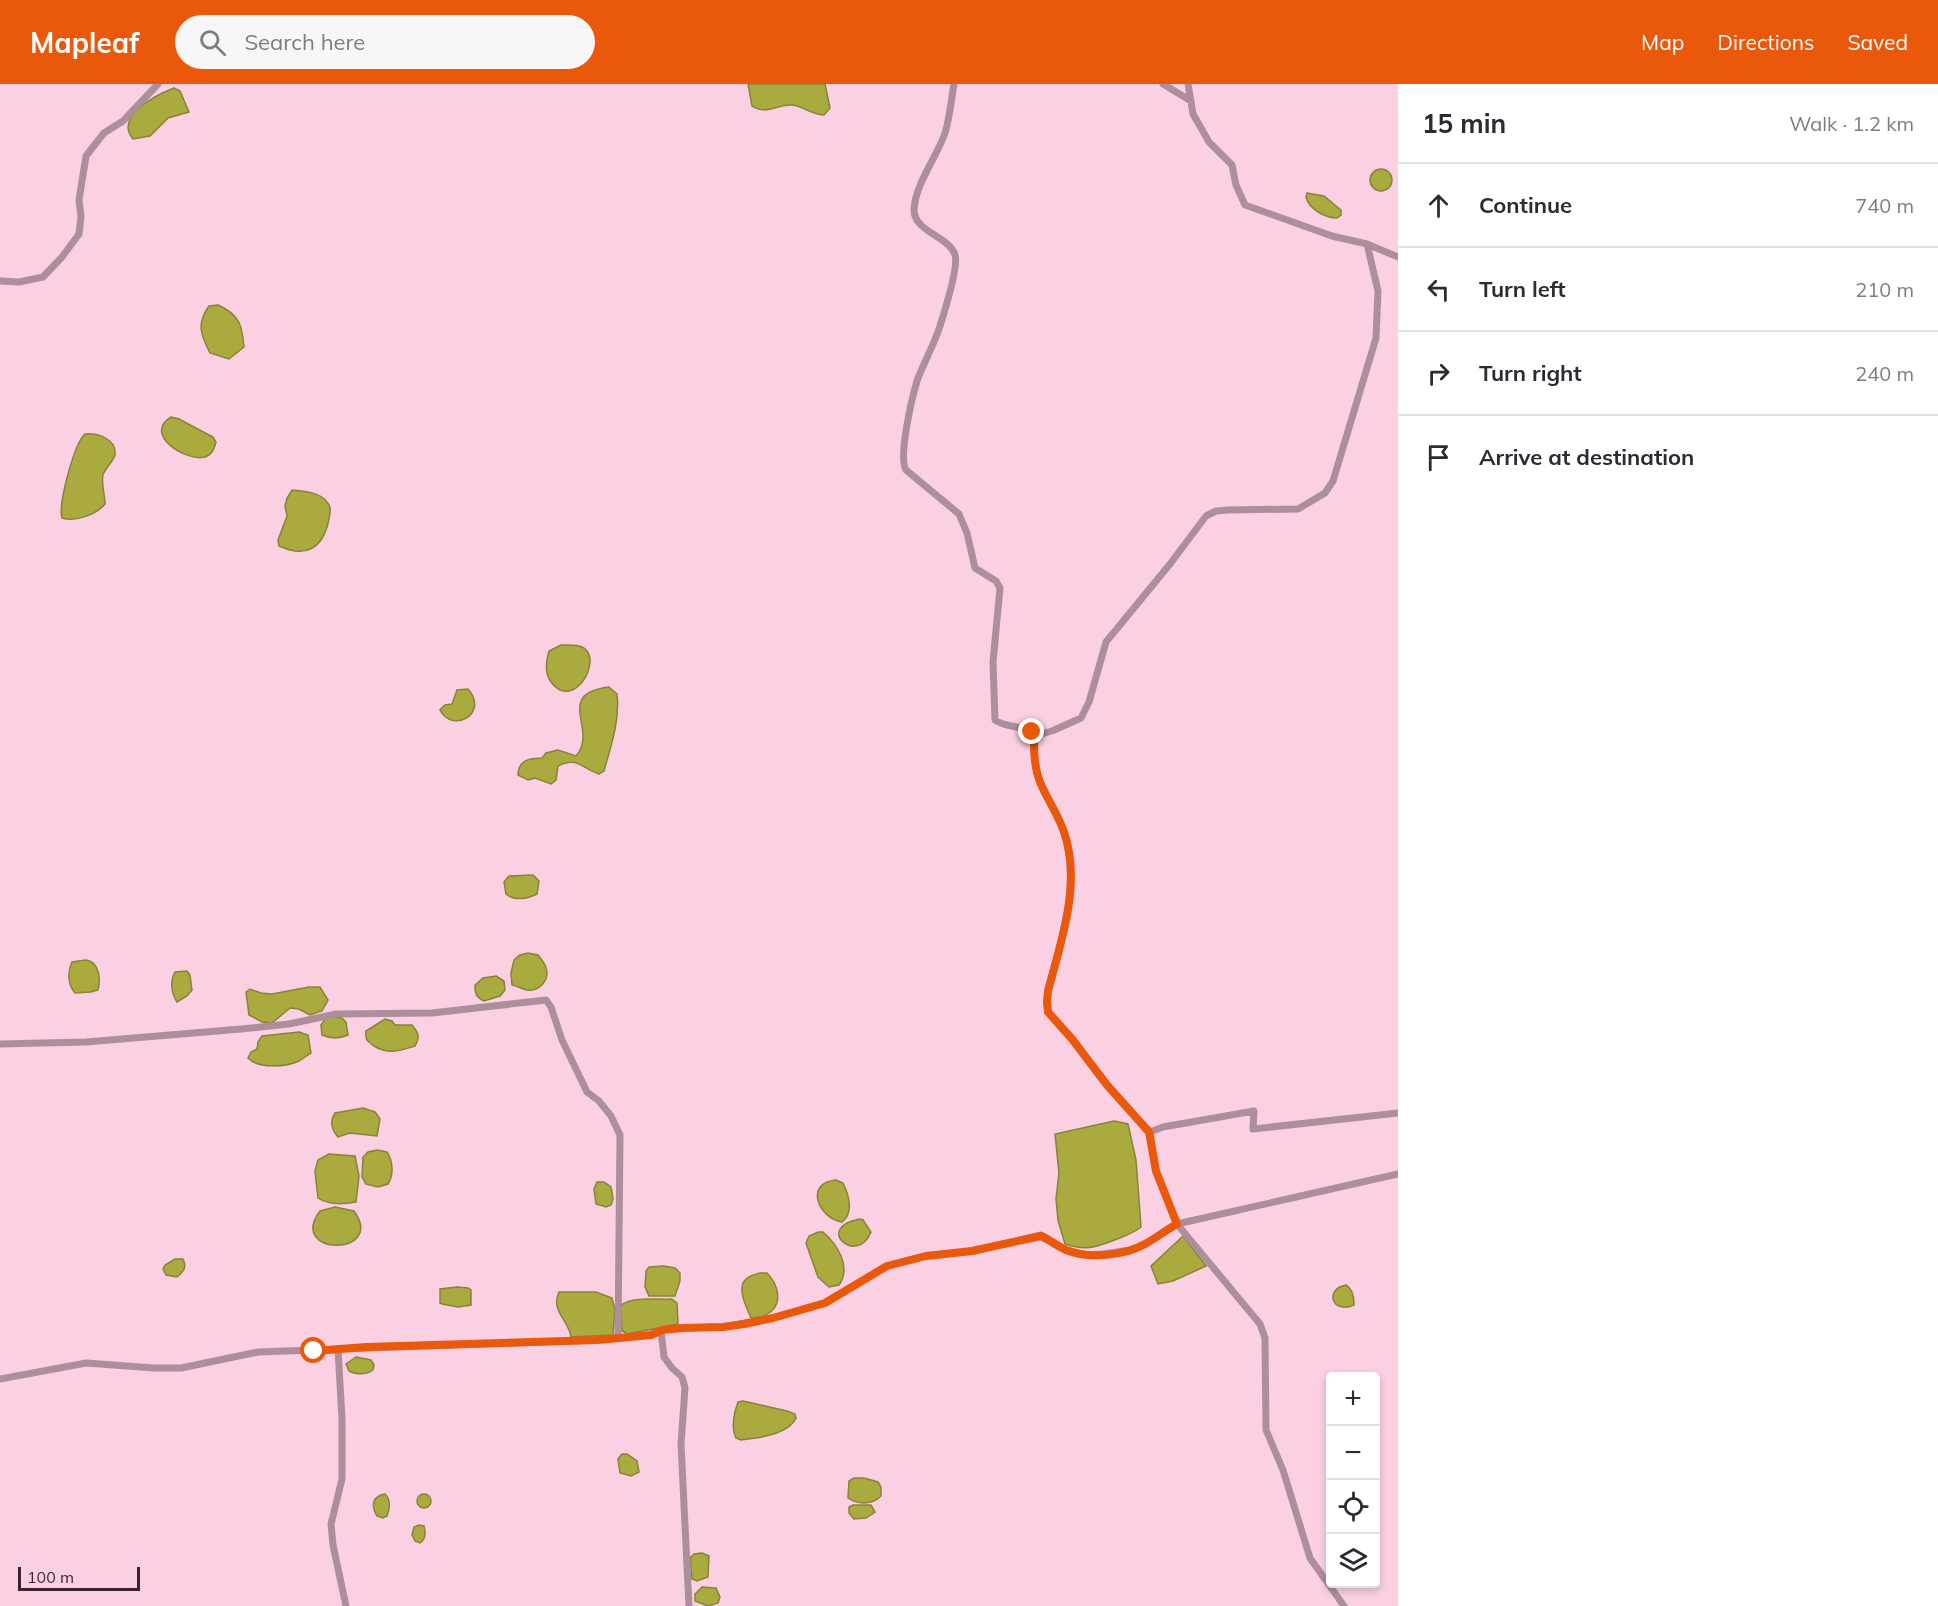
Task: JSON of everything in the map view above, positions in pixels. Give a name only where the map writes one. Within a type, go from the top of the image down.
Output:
[{"type":"street","points":[[0,281],[19,282],[43,277],[62,256],[79,234],[81,217],[79,201],[86,156],[104,133],[123,121],[158,84]]},
{"type":"street","points":[[954,84],[945,134],[915,201],[914,210],[919,222],[949,245],[955,253],[956,265],[940,327],[917,382],[904,443],[903,465],[959,514],[967,533],[975,568],[996,581],[1000,588],[993,662],[995,720],[1001,724],[1027,729],[1034,736],[1035,763],[1039,780],[1065,834],[1070,865],[1067,917],[1048,991],[1048,1012],[1107,1085],[1149,1132],[1156,1171],[1177,1224],[1260,1324],[1264,1338],[1266,1430],[1283,1470],[1310,1558],[1344,1606]]},
{"type":"street","points":[[1163,84],[1191,101]]},
{"type":"street","points":[[1188,84],[1193,114],[1209,142],[1232,165],[1236,185],[1245,205],[1332,236],[1367,244],[1398,256]]},
{"type":"street","points":[[1034,736],[1081,718],[1089,702],[1106,642],[1206,516],[1216,511],[1298,508],[1325,493],[1334,481],[1376,338],[1378,291],[1367,244]]},
{"type":"street","points":[[0,1044],[86,1042],[289,1024],[336,1014],[432,1013],[546,1000],[587,1092],[599,1101],[611,1116],[620,1135],[618,1338]]},
{"type":"street","points":[[1149,1132],[1163,1127],[1254,1111],[1253,1130],[1398,1113]]},
{"type":"street","points":[[0,1379],[86,1363],[181,1368],[258,1352],[618,1338],[651,1335],[662,1330],[723,1327],[783,1315],[825,1303],[887,1266],[926,1256],[972,1251],[1041,1236],[1066,1250],[1086,1255],[1122,1252],[1146,1244],[1177,1224],[1398,1174]]},
{"type":"street","points":[[662,1330],[664,1357],[682,1377],[685,1388],[681,1444],[689,1606]]},
{"type":"street","points":[[338,1349],[342,1419],[342,1479],[331,1524],[333,1545],[346,1606]]},
{"type":"shaded area","points":[[748,84],[825,84],[830,108],[824,115],[791,105],[766,110],[757,109],[752,106]]},
{"type":"shaded area","points":[[174,88],[180,91],[189,112],[168,118],[150,136],[133,139],[129,130],[129,122],[133,115],[148,101]]},
{"type":"shaded area","points":[[1381,169],[1391,176],[1392,180],[1385,190],[1381,191],[1371,184],[1370,180],[1377,170]]},
{"type":"shaded area","points":[[1307,193],[1324,196],[1341,210],[1341,215],[1332,218],[1318,212],[1310,205],[1306,197]]},
{"type":"shaded area","points":[[218,305],[235,317],[242,333],[244,347],[229,359],[210,353],[202,335],[201,324],[205,312],[209,306]]},
{"type":"shaded area","points":[[171,417],[213,437],[216,442],[211,453],[205,457],[197,457],[170,446],[162,432],[163,424]]},
{"type":"shaded area","points":[[85,434],[106,438],[115,449],[114,458],[103,475],[105,504],[85,517],[62,518],[62,500],[68,474],[76,449]]},
{"type":"shaded area","points":[[292,490],[320,496],[330,508],[329,519],[322,538],[318,544],[305,551],[289,550],[279,546],[278,540],[287,516],[285,506]]},
{"type":"shaded area","points":[[561,645],[582,647],[590,658],[589,667],[581,683],[575,689],[567,691],[559,689],[551,682],[546,671],[549,651]]},
{"type":"shaded area","points":[[609,687],[617,694],[618,704],[614,733],[604,771],[599,774],[570,762],[558,766],[556,780],[551,784],[535,778],[528,780],[518,775],[522,763],[529,759],[542,758],[546,753],[558,750],[576,756],[582,746],[580,705],[583,697],[592,691]]},
{"type":"shaded area","points":[[468,689],[474,698],[475,706],[472,713],[460,720],[446,717],[440,710],[445,705],[452,704],[457,690]]},
{"type":"shaded area","points":[[533,875],[539,881],[537,894],[513,898],[506,894],[504,882],[509,876]]},
{"type":"shaded area","points":[[528,953],[538,955],[545,964],[547,972],[545,981],[539,987],[525,990],[512,985],[511,973],[514,960]]},
{"type":"shaded area","points":[[86,960],[94,964],[98,971],[98,990],[75,993],[70,982],[70,966],[72,962]]},
{"type":"shaded area","points":[[187,971],[190,975],[192,990],[177,1002],[173,995],[172,979],[175,972]]},
{"type":"shaded area","points":[[496,976],[504,981],[505,990],[500,996],[481,1000],[476,995],[475,985],[483,978]]},
{"type":"shaded area","points":[[320,987],[328,1000],[322,1011],[310,1015],[299,1009],[290,1008],[272,1023],[262,1022],[249,1015],[246,992],[250,989],[272,994]]},
{"type":"shaded area","points":[[342,1018],[346,1022],[348,1035],[335,1038],[322,1035],[321,1025],[325,1019]]},
{"type":"shaded area","points":[[385,1019],[392,1021],[395,1025],[412,1025],[418,1035],[415,1046],[399,1051],[389,1051],[379,1049],[370,1043],[366,1038],[366,1031]]},
{"type":"shaded area","points":[[299,1032],[308,1035],[311,1053],[299,1061],[272,1066],[258,1064],[248,1058],[251,1052],[257,1049],[262,1036]]},
{"type":"shaded area","points":[[363,1108],[375,1112],[380,1119],[377,1136],[350,1133],[338,1137],[332,1126],[335,1113]]},
{"type":"shaded area","points":[[1114,1121],[1128,1124],[1136,1160],[1141,1227],[1125,1236],[1093,1247],[1065,1244],[1058,1220],[1056,1199],[1059,1173],[1055,1134]]},
{"type":"shaded area","points":[[377,1150],[387,1152],[392,1168],[388,1184],[378,1187],[366,1184],[362,1177],[363,1157],[368,1152]]},
{"type":"shaded area","points":[[329,1154],[355,1156],[359,1176],[356,1202],[332,1203],[318,1198],[315,1171],[318,1160]]},
{"type":"shaded area","points":[[836,1180],[843,1183],[848,1198],[848,1214],[842,1222],[826,1214],[818,1201],[820,1187]]},
{"type":"shaded area","points":[[597,1182],[604,1182],[611,1187],[613,1199],[611,1205],[606,1207],[596,1204],[594,1189]]},
{"type":"shaded area","points":[[335,1207],[354,1211],[361,1226],[358,1237],[349,1243],[337,1245],[325,1243],[316,1236],[313,1226],[320,1211]]},
{"type":"shaded area","points":[[860,1219],[871,1232],[865,1242],[857,1246],[843,1242],[839,1236],[840,1229],[846,1223]]},
{"type":"shaded area","points":[[823,1232],[828,1237],[841,1256],[844,1271],[839,1285],[829,1287],[818,1277],[806,1243],[809,1236]]},
{"type":"shaded area","points":[[1183,1236],[1206,1266],[1173,1281],[1158,1284],[1151,1266]]},
{"type":"shaded area","points":[[175,1259],[183,1259],[185,1266],[183,1271],[177,1277],[166,1275],[163,1269],[165,1265]]},
{"type":"shaded area","points":[[649,1267],[675,1268],[680,1273],[675,1296],[649,1296],[645,1287],[646,1271]]},
{"type":"shaded area","points":[[767,1273],[773,1280],[778,1295],[777,1302],[769,1313],[751,1318],[743,1298],[742,1287],[747,1278]]},
{"type":"shaded area","points":[[1346,1285],[1353,1294],[1354,1305],[1340,1307],[1333,1300],[1333,1296],[1339,1287]]},
{"type":"shaded area","points":[[457,1287],[471,1290],[471,1305],[458,1307],[440,1303],[440,1289]]},
{"type":"shaded area","points":[[559,1292],[596,1292],[612,1298],[615,1310],[613,1335],[571,1337],[558,1310]]},
{"type":"shaded area","points":[[639,1299],[672,1299],[677,1303],[678,1324],[628,1334],[622,1331],[621,1305]]},
{"type":"shaded area","points":[[356,1357],[371,1360],[374,1365],[373,1370],[361,1374],[349,1371],[346,1364]]},
{"type":"shaded area","points":[[743,1401],[787,1411],[795,1414],[796,1418],[792,1424],[780,1432],[741,1440],[734,1434],[734,1420],[738,1402]]},
{"type":"shaded area","points":[[622,1454],[627,1454],[637,1461],[639,1472],[631,1476],[620,1473],[618,1459]]},
{"type":"shaded area","points":[[854,1478],[878,1482],[881,1487],[881,1496],[865,1503],[848,1498],[849,1481]]},
{"type":"shaded area","points":[[385,1494],[389,1507],[387,1516],[383,1518],[377,1516],[373,1505],[377,1497]]},
{"type":"shaded area","points":[[421,1494],[427,1494],[431,1501],[427,1508],[421,1508],[417,1504],[417,1498]]},
{"type":"shaded area","points":[[871,1505],[875,1512],[866,1518],[854,1519],[849,1513],[849,1507]]},
{"type":"shaded area","points":[[424,1526],[425,1533],[420,1543],[415,1541],[412,1535],[414,1527]]},
{"type":"shaded area","points":[[702,1553],[709,1556],[708,1577],[697,1581],[692,1579],[690,1558],[694,1554]]},
{"type":"shaded area","points":[[702,1587],[716,1588],[720,1597],[718,1603],[708,1606],[695,1601],[695,1594]]},
{"type":"route","points":[[314,1351],[366,1347],[404,1348],[597,1340],[651,1335],[662,1330],[744,1324],[825,1303],[887,1266],[926,1256],[972,1251],[1041,1236],[1066,1250],[1086,1255],[1103,1254],[1131,1250],[1146,1244],[1177,1224],[1156,1171],[1149,1132],[1107,1085],[1048,1012],[1048,991],[1067,917],[1070,865],[1065,834],[1039,780],[1032,732]]}]
